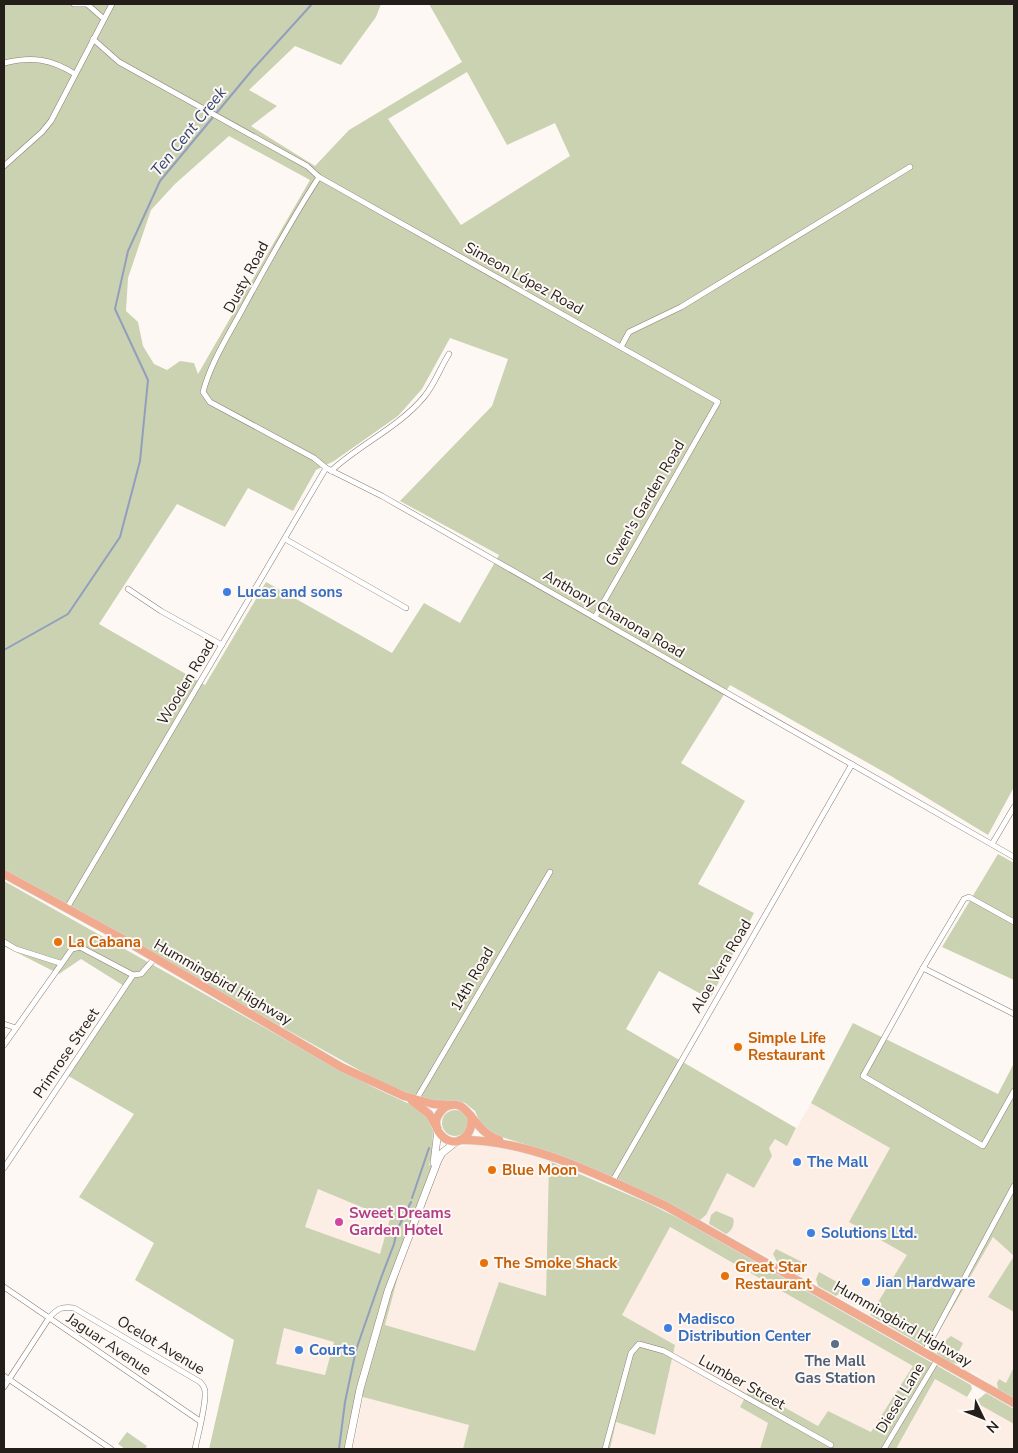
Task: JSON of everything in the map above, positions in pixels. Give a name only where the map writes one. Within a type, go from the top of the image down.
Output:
[{"type":"main road","name":"Hummingbird Highway","points":[[4,874],[341,1066],[404,1096],[433,1104],[452,1105]]},
{"type":"main road","name":"Hummingbird Highway","points":[[404,1096],[424,1109],[437,1128]]},
{"type":"main road","points":[[348,1449],[360,1389],[388,1290],[433,1171],[442,1153],[466,1137],[472,1127],[471,1116],[463,1107],[452,1105],[442,1110],[436,1120],[433,1171]]},
{"type":"main road","name":"Hummingbird Highway","points":[[471,1116],[488,1134],[507,1144]]},
{"type":"main road","points":[[437,1128],[446,1139],[459,1140]]},
{"type":"main road","name":"Hummingbird Highway","points":[[459,1140],[507,1144],[542,1154],[666,1206],[1014,1404]]},
{"type":"street","points":[[74,4],[87,4],[104,19]]},
{"type":"street","points":[[4,166],[42,132],[51,120],[112,4]]},
{"type":"street","name":"Simeon López Road","points":[[93,39],[119,62],[307,166],[319,177],[718,402]]},
{"type":"street","points":[[4,63],[20,59],[40,59],[61,66],[75,74]]},
{"type":"street","points":[[621,347],[629,332],[681,308],[910,167]]},
{"type":"street","name":"Dusty Road","points":[[202,392],[220,349],[287,228],[319,177]]},
{"type":"street","name":"Wooden Road","points":[[66,908],[328,469],[402,419],[416,406],[432,386],[448,354]]},
{"type":"street","name":"Anthony Chanona Road","points":[[202,392],[210,402],[314,458],[328,469],[382,496],[1014,857]]},
{"type":"street","name":"Gwen's Garden Road","points":[[595,617],[718,402]]},
{"type":"street","points":[[285,539],[406,608]]},
{"type":"street","points":[[128,589],[161,611],[222,645]]},
{"type":"street","name":"Aloe Vera Road","points":[[612,1182],[852,764]]},
{"type":"street","points":[[992,844],[1014,806]]},
{"type":"street","name":"14th Road","points":[[416,1100],[550,872]]},
{"type":"street","points":[[1014,922],[969,897],[964,900],[923,968],[863,1076],[983,1146],[1014,1091]]},
{"type":"street","points":[[4,942],[16,949],[60,963]]},
{"type":"street","points":[[4,1045],[60,963],[72,949],[80,947],[133,975]]},
{"type":"street","name":"Primrose Street","points":[[4,1168],[133,975],[141,974],[154,958]]},
{"type":"street","points":[[923,968],[1014,1014]]},
{"type":"street","points":[[4,1024],[16,1028]]},
{"type":"street","points":[[924,1353],[1014,1186]]},
{"type":"street","name":"Jaguar Avenue","points":[[4,1287],[200,1421]]},
{"type":"street","name":"Ocelot Avenue","points":[[49,1318],[58,1308],[74,1308],[200,1382],[205,1391],[195,1449]]},
{"type":"street","points":[[4,1387],[49,1318]]},
{"type":"street","name":"Lumber Street","points":[[605,1449],[631,1353],[640,1344],[664,1352],[831,1445]]},
{"type":"street","name":"Diesel Lane","points":[[884,1449],[937,1360]]},
{"type":"street","points":[[4,1376],[111,1449]]},
{"type":"shaded area","points":[[811,1103],[890,1148],[849,1222],[907,1255],[870,1315],[861,1310],[864,1309],[857,1302],[855,1306],[836,1296],[839,1295],[799,1275],[805,1272],[807,1265],[774,1257],[777,1262],[726,1234],[729,1232],[700,1220],[706,1215],[727,1173],[754,1188],[769,1148],[775,1139],[787,1145]]},
{"type":"shaded area","points":[[483,1143],[527,1152],[549,1161],[546,1296],[499,1282],[475,1351],[385,1325],[404,1254],[440,1160],[451,1149],[456,1147]]},
{"type":"shaded area","points":[[318,1189],[391,1219],[381,1254],[304,1228]]},
{"type":"shaded area","points":[[669,1227],[914,1366],[871,1432],[828,1411],[818,1426],[750,1388],[740,1407],[768,1423],[760,1449],[610,1449],[615,1422],[655,1435],[675,1345],[622,1315]]},
{"type":"shaded area","points":[[993,1237],[1014,1256],[988,1297],[1014,1312],[1014,1367],[1006,1383],[999,1379],[998,1389],[971,1371],[971,1374],[956,1365],[962,1364],[965,1360],[957,1355],[937,1351],[937,1354],[929,1349]]},
{"type":"shaded area","points":[[284,1328],[334,1342],[325,1375],[276,1364]]},
{"type":"shaded area","points":[[935,1379],[1014,1424],[1014,1449],[896,1449]]},
{"type":"shaded area","points":[[363,1397],[469,1425],[463,1449],[353,1449]]},
{"type":"green space","points":[[4,4],[381,4],[376,17],[341,65],[295,46],[249,90],[277,106],[251,126],[315,166],[349,130],[462,62],[429,4],[1014,4],[1014,787],[988,835],[891,776],[730,685],[681,763],[745,801],[698,884],[754,913],[710,999],[659,971],[626,1029],[796,1128],[787,1146],[775,1139],[769,1148],[772,1156],[754,1188],[727,1173],[706,1215],[700,1220],[603,1173],[501,1137],[490,1132],[481,1124],[475,1111],[465,1103],[454,1100],[438,1101],[420,1098],[377,1080],[4,872]],"holes":[[[467,72],[507,145],[555,123],[570,156],[461,225],[388,119]],[[229,136],[310,180],[198,374],[194,363],[180,361],[167,370],[154,364],[143,346],[138,322],[126,311],[128,278],[151,210],[175,184]],[[450,338],[508,359],[492,406],[400,501],[499,555],[460,623],[424,603],[392,653],[266,582],[205,685],[99,624],[177,504],[225,527],[248,488],[293,511],[316,470],[334,461],[398,416],[422,389]]]},
{"type":"green space","points":[[998,854],[1014,863],[1014,980],[942,947]]},
{"type":"green space","points":[[4,881],[327,1063],[425,1113],[433,1130],[432,1154],[429,1165],[437,1168],[404,1254],[385,1325],[475,1351],[499,1282],[546,1296],[549,1161],[648,1203],[682,1220],[971,1385],[972,1389],[967,1397],[935,1379],[896,1449],[760,1449],[768,1423],[740,1407],[750,1388],[818,1426],[828,1411],[871,1432],[913,1366],[670,1227],[622,1315],[675,1345],[655,1435],[616,1422],[610,1449],[463,1449],[469,1425],[363,1397],[361,1390],[348,1449],[209,1449],[234,1340],[135,1280],[154,1243],[79,1197],[134,1114],[65,1074],[124,986],[81,959],[59,974],[4,946]],"holes":[[[318,1189],[390,1219],[380,1254],[305,1227]],[[284,1328],[334,1342],[325,1375],[276,1364]]]},
{"type":"green space","points":[[853,1023],[998,1094],[1014,1063],[1014,1256],[993,1237],[929,1349],[870,1315],[907,1255],[849,1222],[890,1148],[811,1103]]},
{"type":"green space","points":[[455,1110],[464,1114],[468,1123],[464,1132],[455,1136],[446,1132],[442,1123],[446,1114]]},
{"type":"green space","points":[[716,1211],[733,1218],[733,1227],[726,1234],[709,1224],[711,1215]]},
{"type":"green space","points":[[776,1249],[808,1265],[805,1272],[799,1275],[777,1262],[773,1254]]},
{"type":"green space","points":[[1014,1256],[1014,1312],[988,1297]]},
{"type":"green space","points":[[819,1272],[846,1287],[843,1292],[836,1296],[818,1286],[816,1279]]},
{"type":"green space","points":[[951,1336],[963,1343],[957,1355],[966,1360],[962,1363],[952,1363],[937,1354],[941,1344]]},
{"type":"green space","points":[[1014,1367],[1014,1398],[998,1389],[997,1383],[999,1379],[1006,1383]]},
{"type":"green space","points":[[986,1393],[1014,1409],[1014,1424],[975,1402]]},
{"type":"green space","points":[[127,1432],[147,1446],[145,1449],[125,1449],[118,1444]]},
{"type":"waterway","name":"Ten Cent Creek","points":[[4,650],[68,614],[120,537],[140,461],[148,380],[115,309],[128,251],[160,181],[253,69],[312,4]]},
{"type":"waterway","points":[[412,1198],[429,1148]]},
{"type":"waterway","points":[[339,1449],[345,1402],[356,1350],[394,1244],[397,1230],[411,1202]]},
{"type":"place","name":"Lucas and sons","points":[[227,592]]},
{"type":"place","name":"La Cabana","points":[[58,942]]},
{"type":"place","name":"Simple Life Restaurant","points":[[738,1047]]},
{"type":"place","name":"The Mall","points":[[797,1162]]},
{"type":"place","name":"Blue Moon","points":[[492,1170]]},
{"type":"place","name":"Sweet Dreams Garden Hotel","points":[[339,1222]]},
{"type":"place","name":"Solutions Ltd.","points":[[811,1233]]},
{"type":"place","name":"The Smoke Shack","points":[[484,1263]]},
{"type":"place","name":"Great Star Restaurant","points":[[725,1276]]},
{"type":"place","name":"Jian Hardware","points":[[866,1282]]},
{"type":"place","name":"Madisco Distribution Center","points":[[668,1328]]},
{"type":"place","name":"The Mall Gas Station","points":[[835,1344]]},
{"type":"place","name":"Courts","points":[[299,1350]]}]
